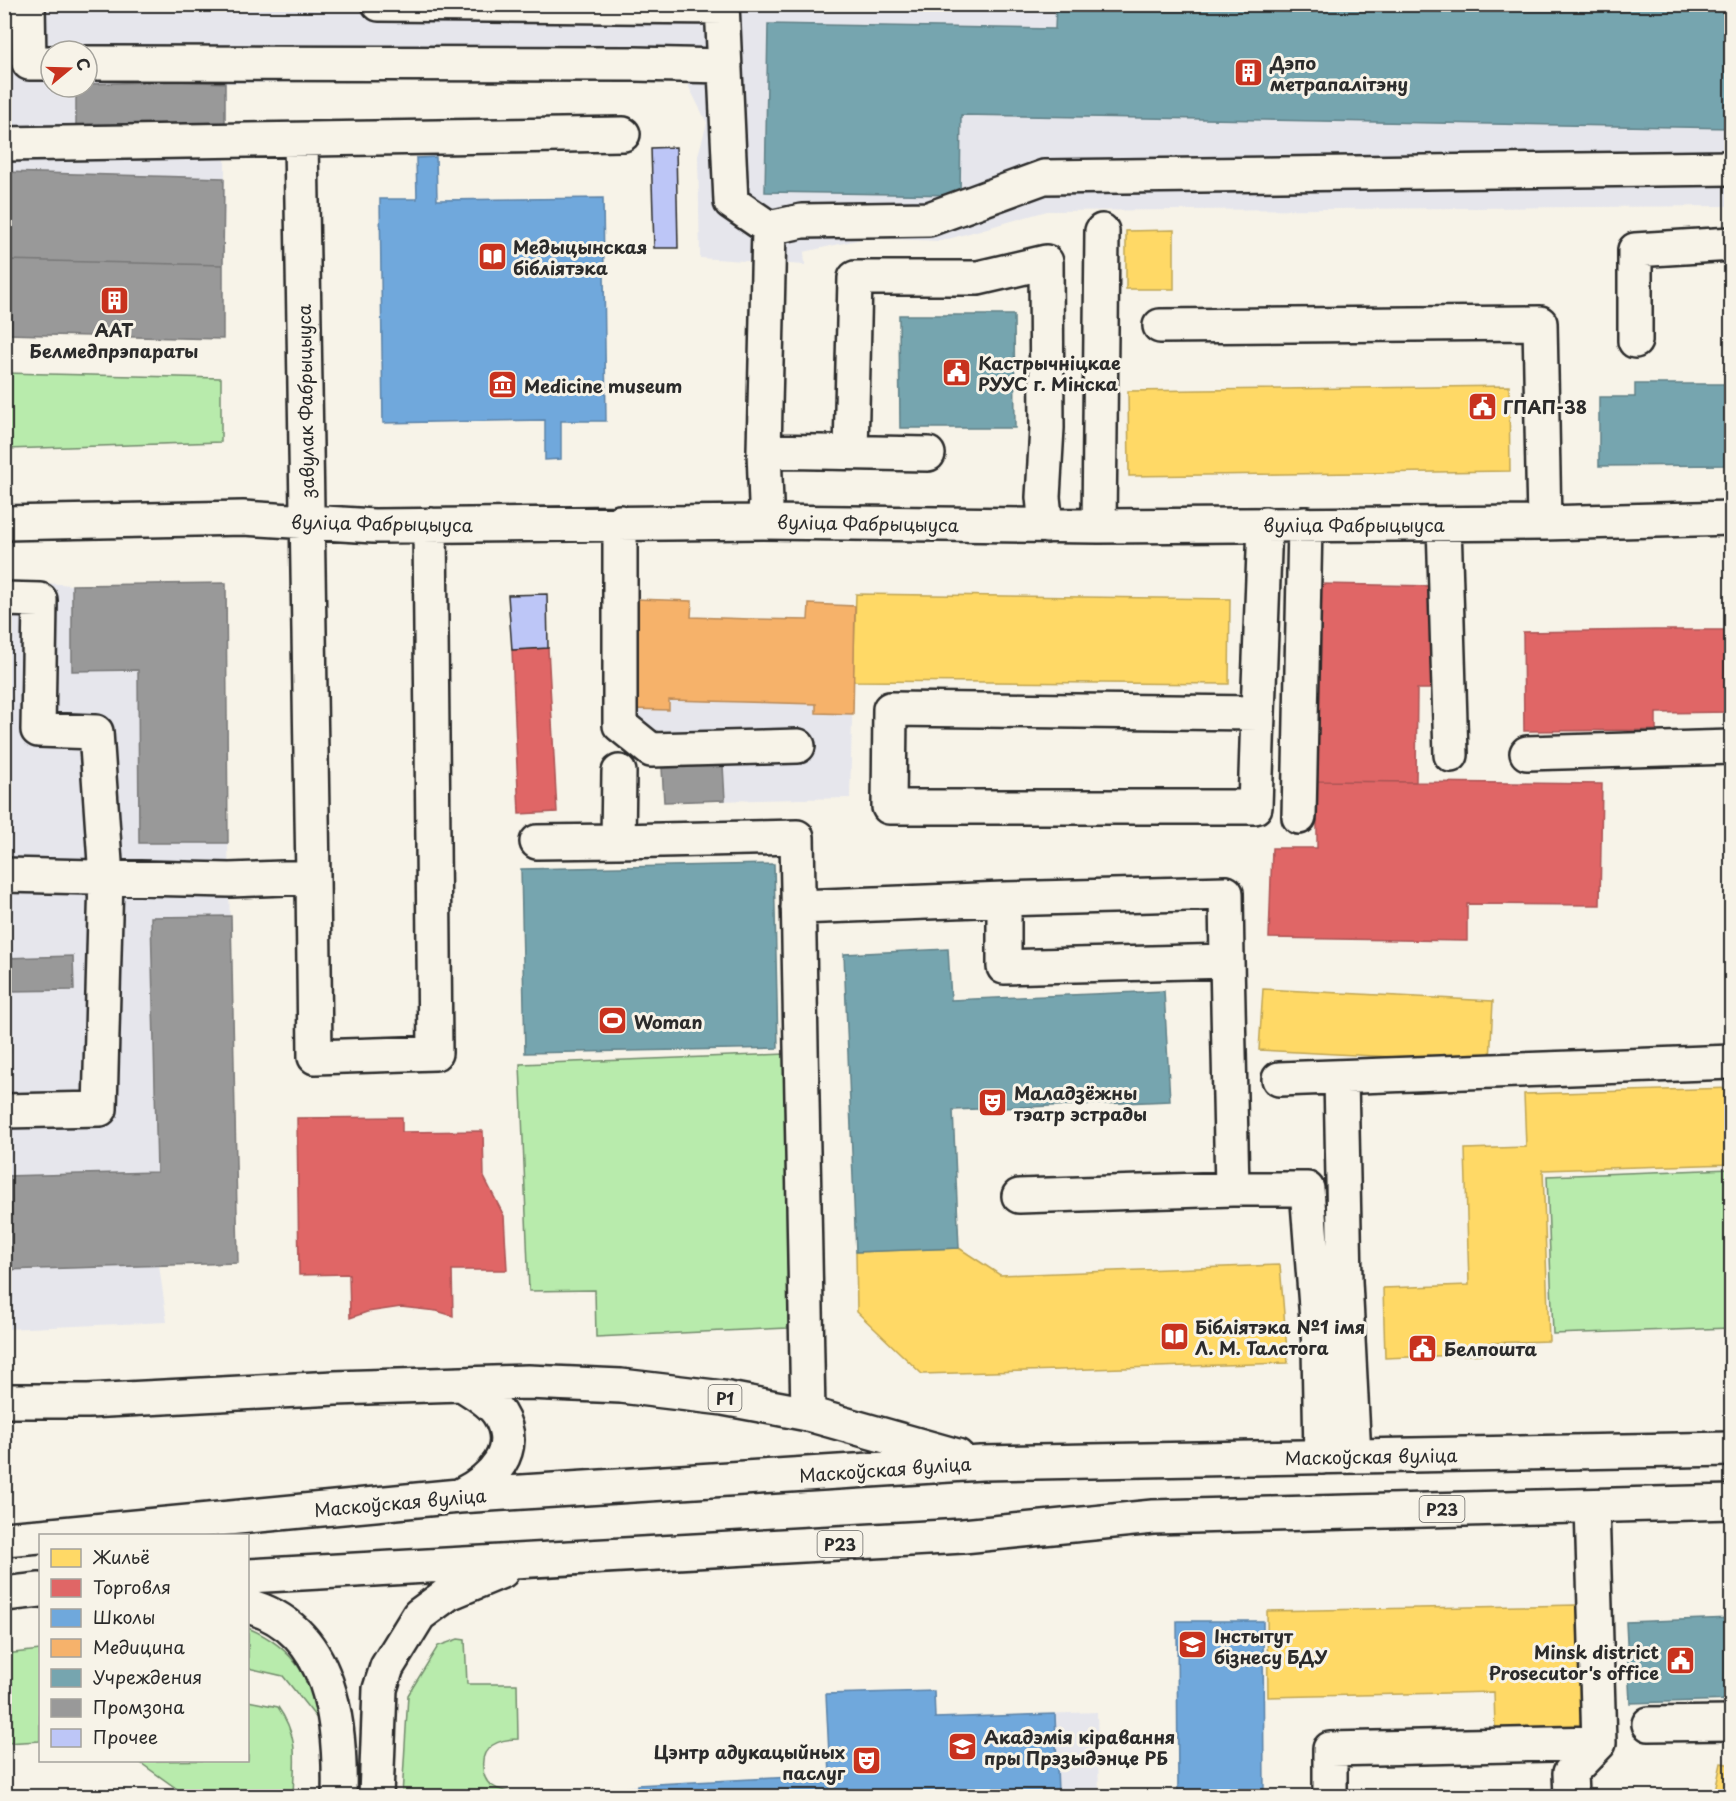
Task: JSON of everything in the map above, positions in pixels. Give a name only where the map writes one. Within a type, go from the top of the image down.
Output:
[{"type":"main road","points":[[28,4],[29,63],[39,63]]},
{"type":"main road","points":[[379,4],[723,6],[730,202],[769,228],[802,221],[929,219],[1044,177],[1731,168]]},
{"type":"main road","points":[[99,63],[725,66]]},
{"type":"main road","points":[[4,144],[623,134]]},
{"type":"main road","name":"завулак Фабрыцыуса","points":[[301,141],[315,1057],[435,1053],[430,525]]},
{"type":"main road","points":[[763,522],[766,503],[764,451],[769,228]]},
{"type":"main road","points":[[1099,525],[1102,231]]},
{"type":"main road","points":[[1635,341],[1635,250],[1731,244]]},
{"type":"main road","points":[[851,452],[855,278],[978,278],[1046,262],[1047,428],[1043,496],[1046,526]]},
{"type":"main road","points":[[1160,326],[1540,323],[1544,523]]},
{"type":"main road","points":[[764,451],[928,454]]},
{"type":"main road","name":"вуліца Фабрыцыуса","points":[[4,523],[243,518],[307,523],[430,525],[763,522],[1046,526],[1544,523],[1731,518]]},
{"type":"main road","points":[[620,522],[620,724],[651,750],[798,746]]},
{"type":"main road","points":[[1258,713],[890,709],[889,807],[1255,807],[1265,524]]},
{"type":"main road","points":[[1444,524],[1451,755]]},
{"type":"main road","points":[[1299,817],[1305,525]]},
{"type":"main road","points":[[4,599],[40,600],[38,730],[96,732],[106,877],[100,1109],[4,1111]]},
{"type":"main road","points":[[1527,753],[1731,747]]},
{"type":"main road","points":[[618,840],[619,772]]},
{"type":"main road","points":[[537,842],[797,837],[808,1414]]},
{"type":"main road","points":[[4,875],[230,880],[314,878]]},
{"type":"main road","points":[[798,907],[1226,892],[1232,1189]]},
{"type":"main road","points":[[1004,899],[1004,967],[1227,961]]},
{"type":"main road","points":[[1279,1079],[1731,1062]]},
{"type":"main road","points":[[1341,1077],[1345,1281],[1353,1456]]},
{"type":"main road","points":[[1019,1196],[1232,1189],[1307,1189],[1319,1346],[1321,1457]]},
{"type":"main road","name":"Р1","points":[[4,1401],[88,1401],[462,1384],[528,1383],[621,1386],[723,1398],[808,1414],[981,1463]]},
{"type":"main road","points":[[459,1496],[482,1484],[495,1472],[505,1453],[506,1433],[499,1414],[485,1399],[462,1384]]},
{"type":"main road","name":"Маскоўская вуліца","points":[[62,1534],[459,1496],[981,1463],[1731,1449]]},
{"type":"main road","name":"Р23","points":[[249,1576],[963,1536],[1153,1517],[1731,1502]]},
{"type":"main road","points":[[1571,1797],[1570,1773],[1599,1743],[1592,1507]]},
{"type":"main road","name":"Маскоўская вуліца","points":[[4,1539],[39,1536]]},
{"type":"main road","points":[[376,1797],[380,1689],[387,1667],[399,1646],[419,1615],[449,1593],[526,1562]]},
{"type":"main road","points":[[4,1594],[39,1590]]},
{"type":"main road","points":[[249,1606],[282,1623],[312,1649],[330,1694],[340,1752],[339,1797]]},
{"type":"main road","points":[[1649,1724],[1731,1723]]},
{"type":"main road","points":[[1330,1797],[1330,1749],[1599,1743]]},
{"type":"shaded area","points":[[5,5],[1731,5],[1731,206],[1047,211],[941,241],[866,238],[804,252],[805,265],[700,258],[698,155],[707,123],[684,77],[226,83],[223,339],[5,334]]},
{"type":"shaded area","points":[[4,580],[72,585],[226,583],[228,843],[238,1263],[159,1265],[167,1322],[5,1329]]},
{"type":"shaded area","points":[[635,599],[692,601],[692,617],[808,620],[809,604],[855,606],[850,798],[664,802],[662,768],[632,751]]},
{"type":"shaded area","name":"Акадэмія кіравання пры Прэзыдэнце РБ","points":[[934,1691],[935,1718],[1097,1712],[1099,1796],[573,1796],[637,1785],[830,1775],[826,1694]]},
{"type":"green space","points":[[4,373],[221,378],[221,442],[7,449]]},
{"type":"green space","points":[[786,1054],[788,1328],[596,1337],[595,1290],[529,1291],[520,1064]]},
{"type":"green space","points":[[1731,1169],[1731,1328],[1553,1334],[1547,1176]]},
{"type":"green space","points":[[249,1628],[265,1636],[291,1657],[308,1683],[327,1731],[283,1676],[249,1668]]},
{"type":"green space","points":[[458,1639],[465,1640],[467,1684],[517,1684],[518,1739],[504,1740],[492,1745],[485,1754],[483,1770],[489,1784],[501,1790],[519,1793],[519,1796],[402,1796],[408,1695],[438,1646]]},
{"type":"green space","points":[[39,1650],[39,1741],[5,1743],[5,1654]]},
{"type":"green space","points":[[249,1701],[278,1707],[290,1729],[293,1740],[293,1796],[187,1796],[139,1762],[249,1762]]},
{"type":"building: Жильё","points":[[1174,230],[1174,289],[1126,289],[1126,231]]},
{"type":"building: Жильё","points":[[1509,386],[1510,471],[1129,476],[1128,391]]},
{"type":"building: Жильё","points":[[856,594],[1230,599],[1229,684],[853,681]]},
{"type":"building: Жильё","points":[[1263,989],[1493,1001],[1490,1062],[1259,1050]]},
{"type":"building: Жильё","points":[[1732,1088],[1732,1164],[1543,1170],[1549,1341],[1485,1343],[1485,1354],[1385,1358],[1383,1288],[1469,1285],[1465,1149],[1526,1147],[1524,1094]]},
{"type":"building: Жильё","points":[[959,1248],[1000,1275],[1280,1265],[1288,1363],[922,1374],[857,1312],[856,1252]]},
{"type":"building: Жильё","points":[[1577,1605],[1580,1726],[1495,1728],[1494,1692],[1268,1697],[1267,1611]]},
{"type":"building: Жильё","points":[[1721,1763],[1732,1765],[1732,1796],[1714,1796]]},
{"type":"building: Торговля","points":[[1319,584],[1436,586],[1434,689],[1417,689],[1416,782],[1317,781]]},
{"type":"building: Торговля","points":[[1732,630],[1732,712],[1656,713],[1656,730],[1524,731],[1523,632]]},
{"type":"building: Торговля","points":[[548,648],[557,812],[519,814],[512,650]]},
{"type":"building: Торговля","points":[[1317,781],[1602,784],[1600,905],[1467,904],[1467,941],[1269,938],[1272,848],[1317,848]]},
{"type":"building: Торговля","points":[[402,1117],[402,1132],[483,1131],[484,1177],[504,1216],[507,1270],[452,1270],[453,1316],[437,1311],[401,1307],[367,1312],[350,1318],[349,1274],[299,1275],[297,1118]]},
{"type":"building: Школы","name":"Медыцынская бібліятэка","points":[[436,157],[437,200],[603,198],[606,421],[561,421],[561,459],[545,460],[545,420],[383,423],[380,199],[417,199],[416,158]]},
{"type":"building: Школы","points":[[1177,1621],[1263,1621],[1264,1796],[1178,1796]]},
{"type":"building: Школы","name":"Акадэмія кіравання пры Прэзыдэнце РБ","points":[[934,1691],[935,1718],[1055,1714],[1058,1792],[938,1796],[637,1796],[637,1785],[830,1775],[826,1694]]},
{"type":"building: Медицина","points":[[635,599],[692,601],[691,617],[750,619],[808,620],[809,604],[855,606],[853,714],[816,713],[816,704],[669,700],[669,710],[631,709]]},
{"type":"building: Учреждения","name":"Дэпо метрапалітэну","points":[[1056,4],[1732,4],[1732,128],[961,115],[960,195],[765,192],[768,24],[1055,29]]},
{"type":"building: Учреждения","name":"Кастрычніцкае РУУС г. Мінска","points":[[899,315],[1014,315],[1015,428],[900,428]]},
{"type":"building: Учреждения","points":[[1635,384],[1732,384],[1732,465],[1599,466],[1599,397],[1635,397]]},
{"type":"building: Учреждения","points":[[774,864],[778,1048],[525,1053],[521,869]]},
{"type":"building: Учреждения","name":"Маладзёжны тэатр эстрады","points":[[948,949],[951,1000],[1164,991],[1170,1101],[953,1110],[959,1248],[856,1252],[844,954]]},
{"type":"building: Учреждения","name":"Minsk district Prosecutor's office","points":[[1732,1618],[1732,1700],[1630,1703],[1626,1622]]},
{"type":"building: Промзона","points":[[177,81],[225,83],[225,128],[76,130],[76,99],[99,99],[99,84]]},
{"type":"building: Промзона","points":[[4,172],[224,178],[223,265],[4,260]]},
{"type":"building: Промзона","name":"ААТ Белмедпрэпараты","points":[[4,260],[223,265],[223,339],[4,334]]},
{"type":"building: Промзона","points":[[226,583],[228,843],[139,843],[138,670],[72,671],[72,585]]},
{"type":"building: Промзона","points":[[723,765],[725,800],[664,802],[662,768]]},
{"type":"building: Промзона","points":[[231,916],[238,1263],[4,1270],[4,1176],[157,1172],[151,917]]},
{"type":"building: Промзона","points":[[73,956],[74,990],[9,991],[10,1053],[4,1053],[4,958]]},
{"type":"building: Прочее","points":[[676,147],[678,248],[654,248],[651,148]]},
{"type":"building: Прочее","points":[[547,594],[548,648],[512,650],[508,595]]},
{"type":"place","name":"Дэпо метрапалітэну","points":[[1249,72]]},
{"type":"place","name":"Медыцынская бібліятэка","points":[[492,256]]},
{"type":"place","name":"ААТ Белмедпрэпараты","points":[[114,300]]},
{"type":"place","name":"Кастрычніцкае РУУС г. Мінска","points":[[957,372]]},
{"type":"place","name":"Medicine museum","points":[[503,385]]},
{"type":"place","name":"ГПАП-38","points":[[1482,406]]},
{"type":"place","name":"Woman","points":[[613,1021]]},
{"type":"place","name":"Маладзёжны тэатр эстрады","points":[[993,1102]]},
{"type":"place","name":"Бібліятэка №1 імя Л. М. Талстога","points":[[1174,1336]]},
{"type":"place","name":"Белпошта","points":[[1423,1348]]},
{"type":"place","name":"Інстытут бізнесу БДУ","points":[[1193,1645]]},
{"type":"place","name":"Minsk district Prosecutor's office","points":[[1680,1661]]},
{"type":"place","name":"Акадэмія кіравання пры Прэзыдэнце РБ","points":[[963,1746]]},
{"type":"place","name":"Цэнтр адукацыйных паслуг","points":[[866,1761]]}]
